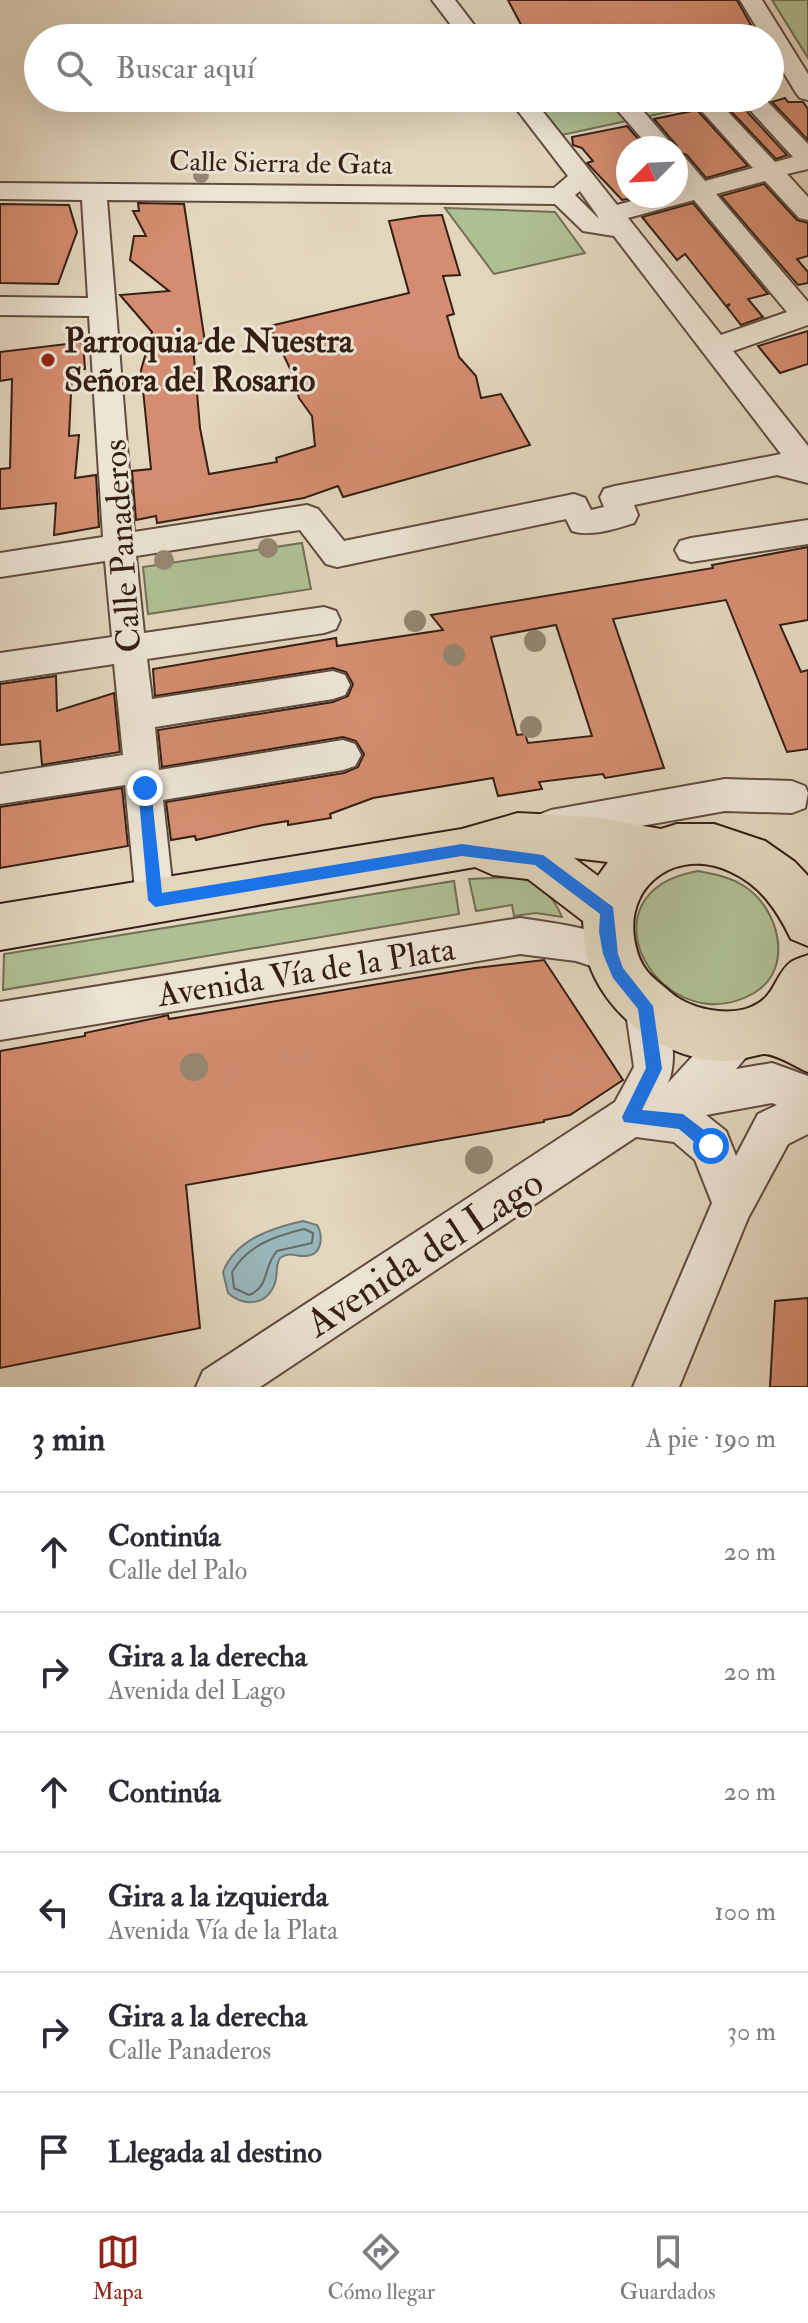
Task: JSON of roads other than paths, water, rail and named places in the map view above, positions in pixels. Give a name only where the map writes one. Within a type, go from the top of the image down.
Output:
[{"type":"main road","points":[[0,927],[462,850],[518,834],[732,850],[757,861],[779,878],[797,899],[808,923]]},
{"type":"main road","points":[[676,846],[628,871],[615,890],[609,932],[618,973],[645,1006],[679,1027],[698,1033],[771,1037],[808,979]]},
{"type":"main road","points":[[462,850],[538,859],[609,932]]},
{"type":"street","points":[[443,0],[462,24]]},
{"type":"street","points":[[751,0],[763,24]]},
{"type":"street","points":[[784,59],[808,93]]},
{"type":"street","points":[[528,112],[572,187],[615,221],[808,470]]},
{"type":"street","points":[[631,112],[652,136]]},
{"type":"street","points":[[715,112],[808,212]]},
{"type":"street","points":[[615,221],[808,160],[764,112]]},
{"type":"street","points":[[688,175],[807,315],[714,348]]},
{"type":"street","name":"Calle Sierra de Gata","points":[[0,191],[572,187]]},
{"type":"street","name":"Calle Panaderos","points":[[94,191],[119,547],[155,900]]},
{"type":"street","points":[[0,306],[104,307]]},
{"type":"street","points":[[0,565],[307,517],[337,555],[574,506],[583,523],[623,515],[615,497],[777,464],[808,470]]},
{"type":"street","points":[[691,550],[808,532]]},
{"type":"street","points":[[0,667],[324,620]]},
{"type":"street","points":[[136,716],[333,685]]},
{"type":"street","points":[[0,789],[343,755]]},
{"type":"street","points":[[518,834],[725,795],[800,796]]},
{"type":"street","points":[[676,846],[727,812],[800,796]]},
{"type":"street","name":"Avenida Vía de la Plata","points":[[0,1021],[520,936],[576,943],[609,932]]},
{"type":"street","points":[[645,1006],[654,1069],[630,1117],[683,1122],[711,1146],[733,1203]]},
{"type":"street","points":[[685,1098],[771,1037]]},
{"type":"street","name":"Avenida del Lago","points":[[219,1387],[630,1117],[685,1098],[772,1083],[808,1096]]},
{"type":"street","points":[[656,1387],[733,1203],[773,1129],[808,1112]]},
{"type":"water","points":[[303,1221],[317,1225],[319,1229],[321,1239],[316,1252],[280,1258],[275,1283],[261,1300],[241,1301],[228,1293],[223,1272],[237,1251],[267,1232]]},
{"type":"place","name":"Parroquia de Nuestra Señora del Rosario","points":[[48,360]]}]
